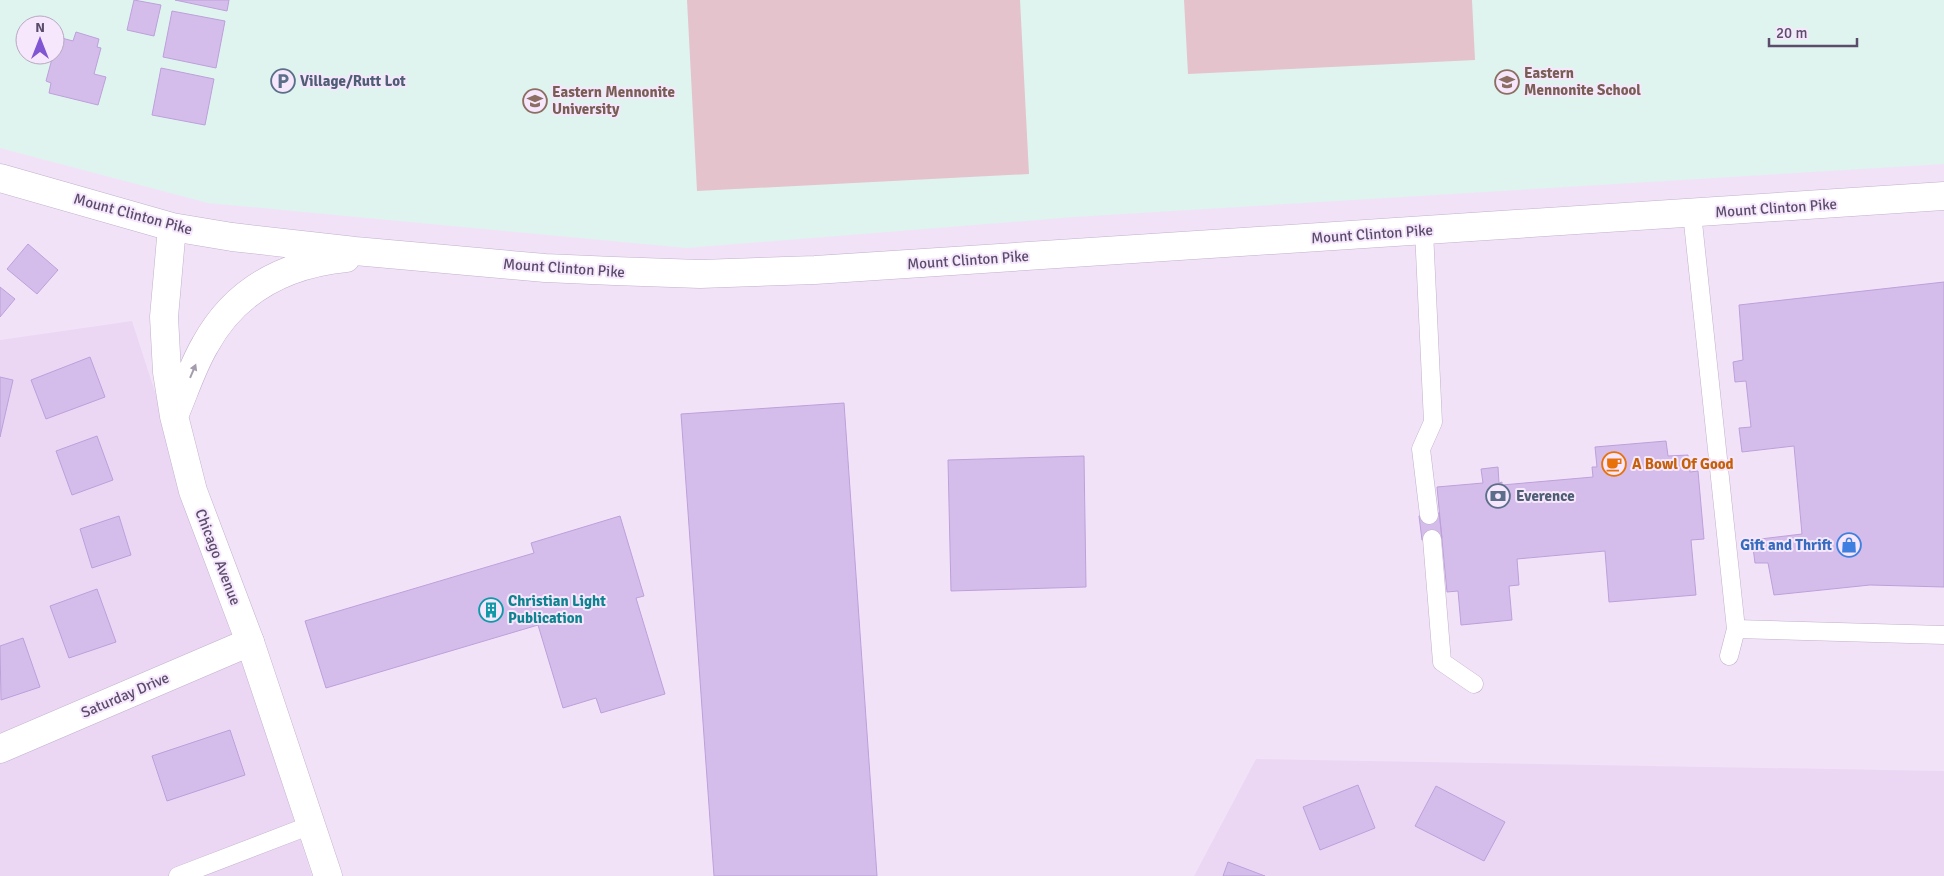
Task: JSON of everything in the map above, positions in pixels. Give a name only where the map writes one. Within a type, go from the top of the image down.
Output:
[{"type":"street","name":"Mount Clinton Pike","points":[[0,178],[172,227],[232,237],[387,254],[545,268],[700,274],[815,270],[1944,196]]},
{"type":"street","name":"Chicago Avenue","points":[[172,227],[164,317],[167,372],[174,416],[193,491],[250,642],[328,876]]},
{"type":"street","points":[[174,416],[204,346],[216,326],[242,298],[279,275],[305,266],[332,259],[387,254]]},
{"type":"street","name":"Saturday Drive","points":[[0,749],[250,642]]},
{"type":"lane","points":[[1692,213],[1736,629],[1729,656]]},
{"type":"lane","points":[[1424,231],[1432,422],[1421,449],[1429,515]]},
{"type":"lane","points":[[1432,539],[1442,662],[1474,684]]},
{"type":"lane","points":[[1736,629],[1944,635]]},
{"type":"lane","points":[[178,876],[311,825]]},
{"type":"shaded area","points":[[0,0],[1944,0],[1944,164],[1074,217],[686,248],[208,203],[0,148]]},
{"type":"shaded area","points":[[687,0],[1020,0],[1029,174],[697,191]]},
{"type":"shaded area","points":[[1184,0],[1472,0],[1475,60],[1188,74]]},
{"type":"shaded area","points":[[132,321],[312,876],[0,876],[0,340]]},
{"type":"shaded area","points":[[1256,759],[1944,771],[1944,876],[1194,876]]},
{"type":"building","points":[[134,0],[161,5],[154,36],[127,30]]},
{"type":"building","points":[[175,0],[229,0],[227,11]]},
{"type":"building","points":[[172,11],[225,21],[216,68],[163,57]]},
{"type":"building","points":[[76,32],[99,39],[97,47],[101,48],[94,74],[106,77],[98,105],[49,93],[51,83],[46,81],[50,65],[65,65],[65,39],[73,41]]},
{"type":"building","points":[[161,68],[214,79],[205,125],[152,115]]},
{"type":"building","points":[[28,244],[58,270],[37,294],[7,269]]},
{"type":"building","points":[[1944,282],[1944,587],[1870,585],[1774,595],[1768,563],[1755,563],[1752,540],[1802,534],[1794,446],[1742,452],[1739,428],[1751,427],[1746,381],[1735,382],[1733,362],[1743,360],[1739,305]]},
{"type":"building","points":[[0,287],[15,299],[0,317]]},
{"type":"building","points":[[90,357],[105,397],[46,419],[31,380]]},
{"type":"building","points":[[0,377],[13,380],[0,437]]},
{"type":"building","points":[[844,403],[877,876],[714,876],[681,414]]},
{"type":"building","points":[[97,436],[113,480],[72,495],[56,451]]},
{"type":"building","points":[[1666,441],[1668,456],[1688,455],[1690,472],[1698,471],[1704,539],[1691,540],[1696,595],[1609,602],[1605,551],[1517,559],[1519,585],[1509,586],[1512,620],[1461,625],[1458,591],[1447,592],[1437,487],[1483,483],[1481,469],[1498,467],[1499,483],[1502,482],[1502,485],[1593,477],[1592,467],[1597,467],[1595,447]]},
{"type":"building","points":[[1084,456],[1086,587],[951,591],[948,460]]},
{"type":"building","points":[[1439,513],[1442,538],[1422,540],[1419,516]]},
{"type":"building","points":[[119,516],[131,555],[92,568],[80,529]]},
{"type":"building","name":"Christian Light Publication","points":[[620,516],[644,596],[636,598],[665,694],[601,713],[596,698],[563,708],[538,625],[326,688],[305,621],[534,553],[531,543]]},
{"type":"building","points":[[97,589],[116,642],[69,658],[50,606]]},
{"type":"building","points":[[23,638],[40,687],[1,700],[0,646]]},
{"type":"building","points":[[230,730],[245,775],[167,801],[152,756]]},
{"type":"building","points":[[1358,785],[1375,828],[1320,850],[1303,807]]},
{"type":"building","points":[[1436,786],[1505,822],[1484,861],[1415,826]]},
{"type":"building","points":[[1228,862],[1265,876],[1223,876]]},
{"type":"place","name":"Village/Rutt Lot","points":[[283,81]]},
{"type":"place","name":"Eastern Mennonite School","points":[[1507,82]]},
{"type":"place","name":"Eastern Mennonite University","points":[[535,101]]},
{"type":"place","name":"A Bowl Of Good","points":[[1614,464]]},
{"type":"place","name":"Everence","points":[[1498,496]]},
{"type":"place","name":"Gift and Thrift","points":[[1849,545]]},
{"type":"place","name":"Christian Light Publication","points":[[491,610]]}]
